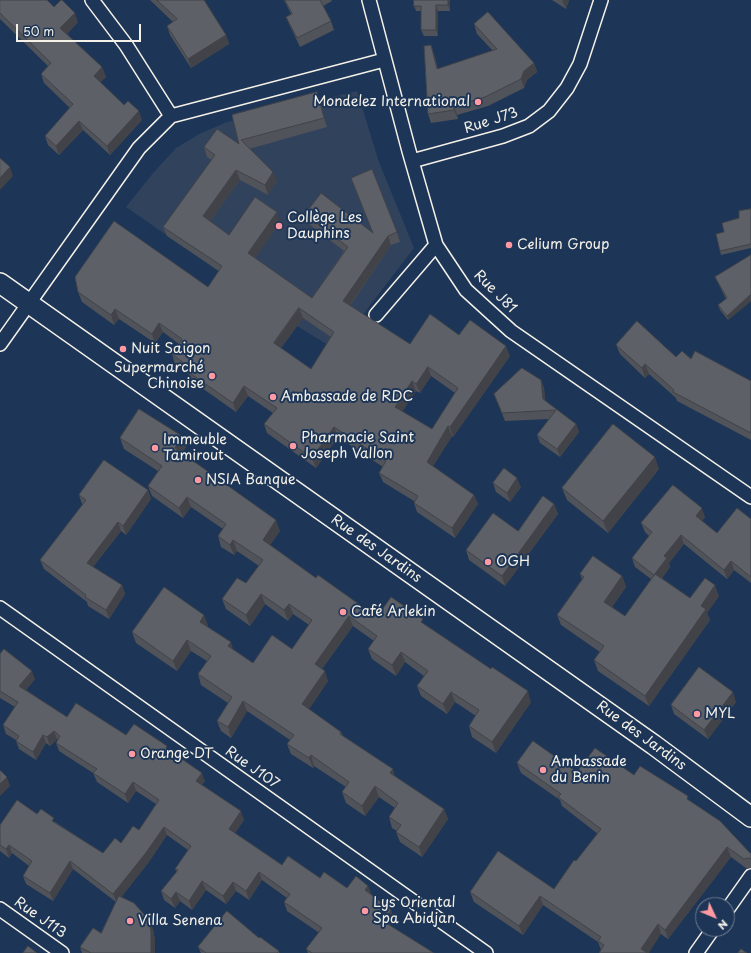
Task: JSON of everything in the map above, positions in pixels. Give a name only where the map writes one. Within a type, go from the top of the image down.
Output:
[{"type":"main road","name":"Rue des Jardins","points":[[0,283],[654,745],[751,817]]},
{"type":"street","points":[[92,0],[126,45],[171,116]]},
{"type":"street","name":"Rue J81","points":[[369,0],[384,60],[436,245],[466,290],[511,331],[751,497]]},
{"type":"street","name":"Rue J73","points":[[412,161],[503,136],[529,126],[549,111],[567,88],[580,64],[601,0]]},
{"type":"street","points":[[0,344],[139,148],[171,116],[384,60]]},
{"type":"street","points":[[376,315],[436,245]]},
{"type":"street","name":"Rue J107","points":[[0,608],[486,953]]},
{"type":"street","points":[[735,899],[751,876]]},
{"type":"street","name":"Rue J113","points":[[0,909],[62,953]]},
{"type":"street","points":[[696,953],[708,937]]},
{"type":"shaded area","name":"Collège Les Dauphins","points":[[357,91],[379,162],[414,248],[336,350],[297,326],[126,207],[153,173],[176,148],[201,133],[227,122]]},
{"type":"building","points":[[0,0],[47,0],[54,7],[62,0],[75,13],[60,28],[102,67],[94,76],[124,105],[128,101],[139,111],[107,146],[79,121],[56,146],[45,136],[73,104],[41,74],[51,63],[0,13]]},
{"type":"building","points":[[157,0],[204,0],[226,35],[188,59],[167,26],[177,19]]},
{"type":"building","points":[[285,0],[320,0],[331,21],[297,38],[286,17],[292,14]]},
{"type":"building","points":[[414,0],[448,0],[448,5],[436,5],[436,30],[421,30],[421,6],[414,6]]},
{"type":"building","points":[[488,12],[534,63],[524,71],[521,79],[485,97],[454,106],[454,110],[428,114],[424,46],[431,45],[437,69],[497,49],[474,24]]},
{"type":"building","points":[[317,92],[324,118],[241,140],[273,172],[265,185],[236,170],[203,216],[229,235],[255,197],[277,212],[248,253],[312,298],[348,247],[305,214],[321,193],[373,233],[351,178],[372,169],[397,232],[388,236],[343,301],[410,344],[430,314],[459,335],[470,320],[506,346],[450,427],[448,426],[427,462],[474,495],[452,528],[414,503],[418,496],[379,473],[386,461],[334,427],[312,458],[264,424],[277,408],[244,386],[233,403],[188,372],[190,368],[172,354],[182,339],[159,323],[152,334],[115,309],[111,315],[78,292],[75,277],[114,221],[208,287],[222,266],[163,227],[215,155],[204,147],[217,129],[239,144],[232,115]],"holes":[[[299,308],[334,332],[311,369],[274,343]],[[428,367],[458,388],[432,429],[395,407],[412,381],[416,384]]]},
{"type":"building","points":[[0,158],[10,167],[0,178]]},
{"type":"building","points":[[751,209],[751,244],[720,251],[716,234],[724,232],[722,223],[739,218],[739,211]]},
{"type":"building","points":[[751,255],[751,296],[750,295],[727,316],[718,305],[727,298],[715,277]]},
{"type":"building","points":[[637,321],[676,357],[682,351],[691,359],[695,351],[751,381],[751,433],[673,392],[674,390],[645,364],[642,368],[616,345]]},
{"type":"building","points":[[522,368],[541,380],[543,399],[576,424],[557,449],[537,435],[556,410],[502,413],[494,394]]},
{"type":"building","points":[[139,409],[182,436],[175,448],[276,520],[263,540],[316,578],[318,575],[377,617],[391,597],[423,619],[421,622],[491,669],[492,667],[528,691],[492,742],[469,726],[479,710],[451,692],[443,704],[417,686],[428,671],[401,652],[392,665],[368,649],[377,636],[349,616],[315,664],[325,671],[302,704],[341,732],[340,734],[393,769],[390,773],[444,809],[419,847],[396,832],[401,825],[389,817],[398,803],[375,786],[362,806],[342,792],[349,782],[311,755],[309,758],[287,744],[294,735],[243,701],[228,727],[217,721],[232,697],[198,674],[211,656],[187,640],[173,661],[132,632],[164,587],[204,615],[200,622],[231,642],[228,646],[253,663],[272,635],[292,649],[312,620],[289,604],[284,610],[261,594],[246,615],[222,599],[237,578],[246,583],[263,560],[233,540],[230,545],[218,536],[226,524],[187,497],[179,508],[148,486],[162,466],[120,438]]},
{"type":"building","points":[[613,424],[655,457],[603,521],[562,488]]},
{"type":"building","points":[[104,460],[148,490],[123,526],[118,522],[87,563],[122,585],[106,610],[85,597],[86,595],[40,560],[86,500],[79,495]]},
{"type":"building","points":[[504,468],[517,478],[507,493],[493,483]]},
{"type":"building","points":[[673,485],[702,508],[696,516],[717,533],[737,508],[751,519],[751,577],[731,561],[724,570],[681,535],[664,556],[667,558],[654,575],[632,558],[652,532],[641,523]]},
{"type":"building","points":[[543,496],[554,504],[502,576],[466,550],[493,513],[518,531]]},
{"type":"building","points":[[593,556],[622,576],[604,602],[625,616],[655,574],[690,598],[705,578],[715,585],[701,606],[706,609],[645,696],[594,660],[604,646],[557,615],[584,577],[580,574]]},
{"type":"building","points":[[4,649],[32,671],[19,686],[67,717],[76,703],[126,735],[134,724],[167,746],[166,748],[202,773],[196,781],[241,811],[229,829],[282,865],[288,856],[320,878],[324,872],[347,888],[356,876],[368,886],[365,890],[391,910],[383,921],[434,953],[312,953],[306,949],[322,928],[284,902],[290,894],[259,872],[246,891],[233,882],[223,896],[202,881],[189,901],[176,892],[171,899],[161,891],[178,870],[175,869],[191,846],[164,827],[145,854],[113,894],[70,861],[50,893],[23,876],[32,861],[9,845],[6,849],[0,845],[0,825],[17,800],[37,814],[41,809],[54,818],[52,821],[103,853],[115,838],[121,843],[133,826],[139,830],[159,800],[133,782],[125,794],[93,773],[97,769],[56,743],[60,736],[54,731],[47,737],[43,735],[33,752],[16,741],[19,736],[3,725],[18,702],[0,691],[0,654]]},
{"type":"building","points":[[699,667],[733,692],[704,730],[671,705]]},
{"type":"building","points":[[533,741],[577,772],[595,748],[634,775],[640,766],[688,796],[687,799],[720,821],[751,854],[751,859],[744,859],[727,847],[665,930],[658,924],[641,949],[646,953],[599,953],[604,945],[598,941],[601,937],[540,896],[519,926],[470,892],[498,851],[554,889],[574,860],[576,861],[601,829],[558,797],[561,794],[517,763]]},
{"type":"building","points":[[0,770],[7,777],[0,784]]},
{"type":"building","name":"Villa Senena","points":[[119,896],[134,903],[149,920],[151,932],[151,953],[91,953],[80,947],[93,928],[101,933]]},
{"type":"building","points":[[227,911],[259,938],[260,937],[279,951],[277,953],[206,953],[198,947]]},
{"type":"building","points":[[28,946],[37,953],[23,953]]},
{"type":"building","points":[[741,949],[747,953],[738,953]]},
{"type":"place","name":"Mondelez International","points":[[478,102]]},
{"type":"place","name":"Collège Les Dauphins","points":[[279,226]]},
{"type":"place","name":"Celium Group","points":[[509,245]]},
{"type":"place","name":"Nuit Saigon","points":[[123,349]]},
{"type":"place","name":"Supermarché Chinoise","points":[[212,376]]},
{"type":"place","name":"Ambassade de RDC","points":[[273,397]]},
{"type":"place","name":"Pharmacie Saint Joseph Vallon","points":[[293,446]]},
{"type":"place","name":"Immeuble Tamirout","points":[[155,448]]},
{"type":"place","name":"NSIA Banque","points":[[198,480]]},
{"type":"place","name":"OGH","points":[[488,562]]},
{"type":"place","name":"Café Arlekin","points":[[343,612]]},
{"type":"place","name":"MYL","points":[[697,714]]},
{"type":"place","name":"Orange DT","points":[[132,754]]},
{"type":"place","name":"Ambassade du Benin","points":[[543,770]]},
{"type":"place","name":"Lys Oriental Spa Abidjan","points":[[365,911]]},
{"type":"place","name":"Villa Senena","points":[[130,921]]}]
